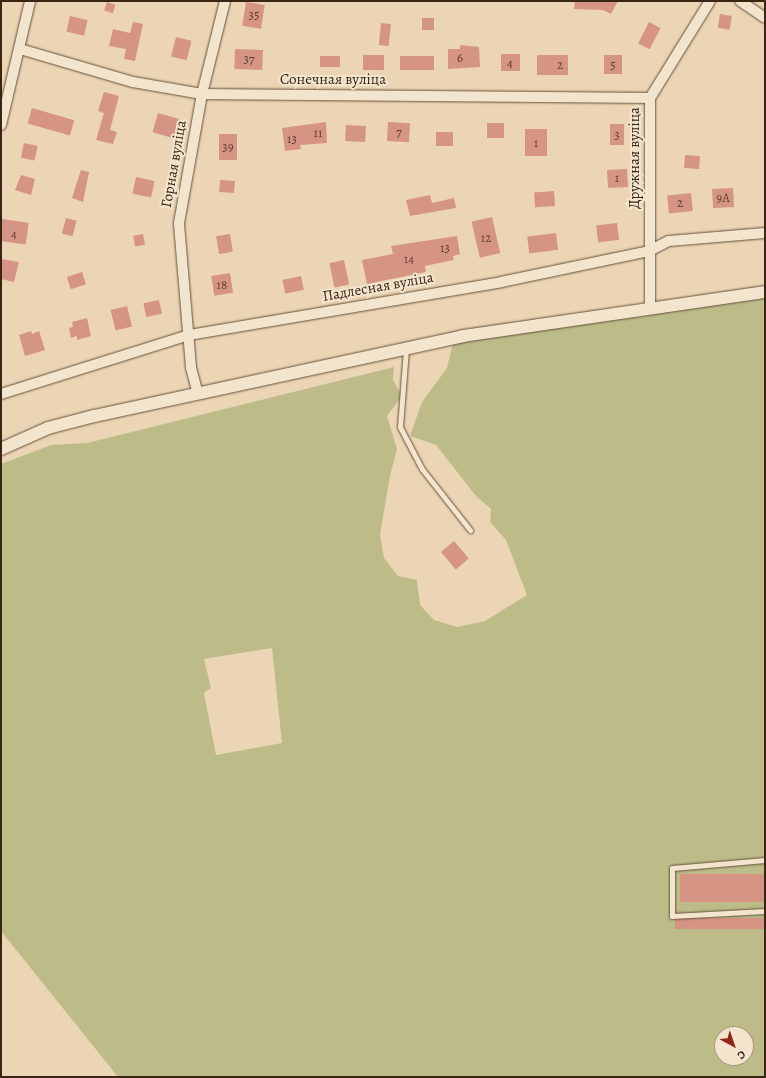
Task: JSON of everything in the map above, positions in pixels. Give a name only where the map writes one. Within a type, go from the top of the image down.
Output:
[{"type":"street","points":[[1,125],[30,1]]},
{"type":"street","name":"Горная вуліца","points":[[198,394],[191,367],[179,223],[202,94],[225,1]]},
{"type":"street","name":"Дружная вуліца","points":[[650,308],[650,98],[710,1]]},
{"type":"street","points":[[740,1],[765,18]]},
{"type":"street","name":"Сонечная вуліца","points":[[20,49],[133,82],[202,94],[650,98]]},
{"type":"street","name":"Падлесная вуліца","points":[[1,394],[189,335],[501,282],[649,251],[669,241],[765,233]]},
{"type":"street","points":[[1,449],[48,428],[463,336],[765,292]]},
{"type":"lane","points":[[406,348],[400,427],[422,470],[470,530]]},
{"type":"lane","points":[[765,860],[672,868],[672,916],[765,911]]},
{"type":"shaded area","points":[[765,298],[765,1077],[118,1077],[1,931],[1,464],[51,445],[87,443],[394,367],[393,380],[402,396],[387,416],[397,449],[390,476],[380,535],[384,558],[398,576],[417,580],[420,605],[434,620],[457,627],[485,621],[527,595],[506,540],[490,522],[491,509],[476,496],[436,445],[410,436],[422,402],[447,368],[453,343]],"holes":[[[272,648],[282,743],[216,755],[204,693],[211,688],[204,659]]]},
{"type":"building","points":[[575,1],[618,1],[611,14],[603,10],[574,9]]},
{"type":"building","points":[[107,2],[116,5],[113,13],[104,11]]},
{"type":"building","points":[[246,2],[265,5],[261,29],[242,26]]},
{"type":"building","points":[[720,14],[732,16],[730,30],[718,28]]},
{"type":"building","points":[[70,16],[88,20],[84,36],[66,32]]},
{"type":"building","points":[[422,18],[434,18],[434,30],[422,30]]},
{"type":"building","points":[[133,22],[143,24],[135,61],[124,59],[126,49],[109,46],[113,29],[130,33]]},
{"type":"building","points":[[649,22],[661,28],[650,49],[638,43]]},
{"type":"building","points":[[381,23],[391,24],[389,46],[379,45]]},
{"type":"building","points":[[176,37],[192,41],[187,60],[171,56]]},
{"type":"building","points":[[460,45],[479,47],[480,67],[448,69],[448,49],[460,49]]},
{"type":"building","points":[[235,49],[263,50],[262,70],[234,69]]},
{"type":"building","points":[[501,54],[520,54],[520,71],[501,71]]},
{"type":"building","points":[[363,55],[384,55],[384,70],[363,70]]},
{"type":"building","points":[[537,55],[568,55],[568,75],[537,75]]},
{"type":"building","points":[[604,55],[622,55],[622,74],[604,74]]},
{"type":"building","points":[[320,56],[340,56],[340,67],[320,67]]},
{"type":"building","points":[[400,56],[434,56],[434,70],[400,70]]},
{"type":"building","points":[[104,92],[119,96],[110,130],[117,132],[113,144],[96,140],[104,113],[98,111]]},
{"type":"building","points":[[32,108],[74,120],[70,136],[28,123]]},
{"type":"building","points":[[158,113],[179,119],[174,138],[152,132]]},
{"type":"building","points":[[326,122],[327,143],[300,145],[301,149],[285,151],[282,128]]},
{"type":"building","points":[[388,122],[410,123],[409,142],[387,141]]},
{"type":"building","points":[[487,123],[504,123],[504,138],[487,138]]},
{"type":"building","points":[[610,124],[624,124],[624,145],[610,145]]},
{"type":"building","points":[[346,125],[366,126],[365,142],[345,141]]},
{"type":"building","points":[[525,129],[547,129],[547,156],[525,156]]},
{"type":"building","points":[[436,132],[453,132],[453,146],[436,146]]},
{"type":"building","points":[[219,134],[237,134],[237,160],[219,160]]},
{"type":"building","points":[[24,143],[38,146],[35,161],[21,158]]},
{"type":"building","points":[[685,155],[700,156],[699,169],[684,168]]},
{"type":"building","points":[[627,169],[628,187],[608,188],[607,170]]},
{"type":"building","points":[[81,170],[89,172],[83,202],[72,198]]},
{"type":"building","points":[[21,175],[35,179],[31,195],[15,190]]},
{"type":"building","points":[[136,177],[155,181],[151,198],[132,194]]},
{"type":"building","points":[[220,180],[235,181],[234,193],[219,192]]},
{"type":"building","points":[[733,188],[734,207],[713,208],[712,189]]},
{"type":"building","points":[[554,191],[555,206],[535,207],[534,192]]},
{"type":"building","points":[[691,193],[693,211],[669,213],[667,196]]},
{"type":"building","points":[[430,195],[432,203],[454,198],[456,208],[410,216],[406,200]]},
{"type":"building","points":[[492,217],[500,253],[480,258],[472,222]]},
{"type":"building","points":[[66,218],[77,221],[72,236],[62,233]]},
{"type":"building","points":[[2,219],[29,223],[26,245],[1,241]]},
{"type":"building","points":[[617,223],[619,240],[598,242],[596,226]]},
{"type":"building","points":[[556,233],[558,250],[529,253],[527,237]]},
{"type":"building","points":[[143,234],[145,245],[135,247],[133,236]]},
{"type":"building","points":[[230,234],[233,252],[219,254],[216,236]]},
{"type":"building","points":[[457,236],[460,254],[453,256],[454,260],[425,266],[426,272],[367,284],[362,260],[393,254],[391,246]]},
{"type":"building","points":[[1,259],[19,262],[14,282],[1,279]]},
{"type":"building","points":[[344,260],[349,284],[335,288],[329,263]]},
{"type":"building","points":[[82,272],[86,284],[71,289],[67,277]]},
{"type":"building","points":[[230,273],[233,293],[214,296],[211,276]]},
{"type":"building","points":[[301,276],[304,290],[285,294],[282,280]]},
{"type":"building","points":[[159,300],[162,314],[146,317],[143,303]]},
{"type":"building","points":[[127,306],[132,326],[116,330],[111,310]]},
{"type":"building","points":[[87,318],[91,336],[77,340],[77,336],[71,338],[69,328],[73,327],[72,322]]},
{"type":"building","points":[[31,331],[32,334],[39,331],[45,350],[25,356],[19,335]]},
{"type":"building","points":[[454,541],[469,559],[456,570],[441,552]]},
{"type":"building","points":[[680,874],[765,874],[765,902],[680,902]]},
{"type":"building","points":[[675,918],[765,918],[765,929],[675,929]]}]
